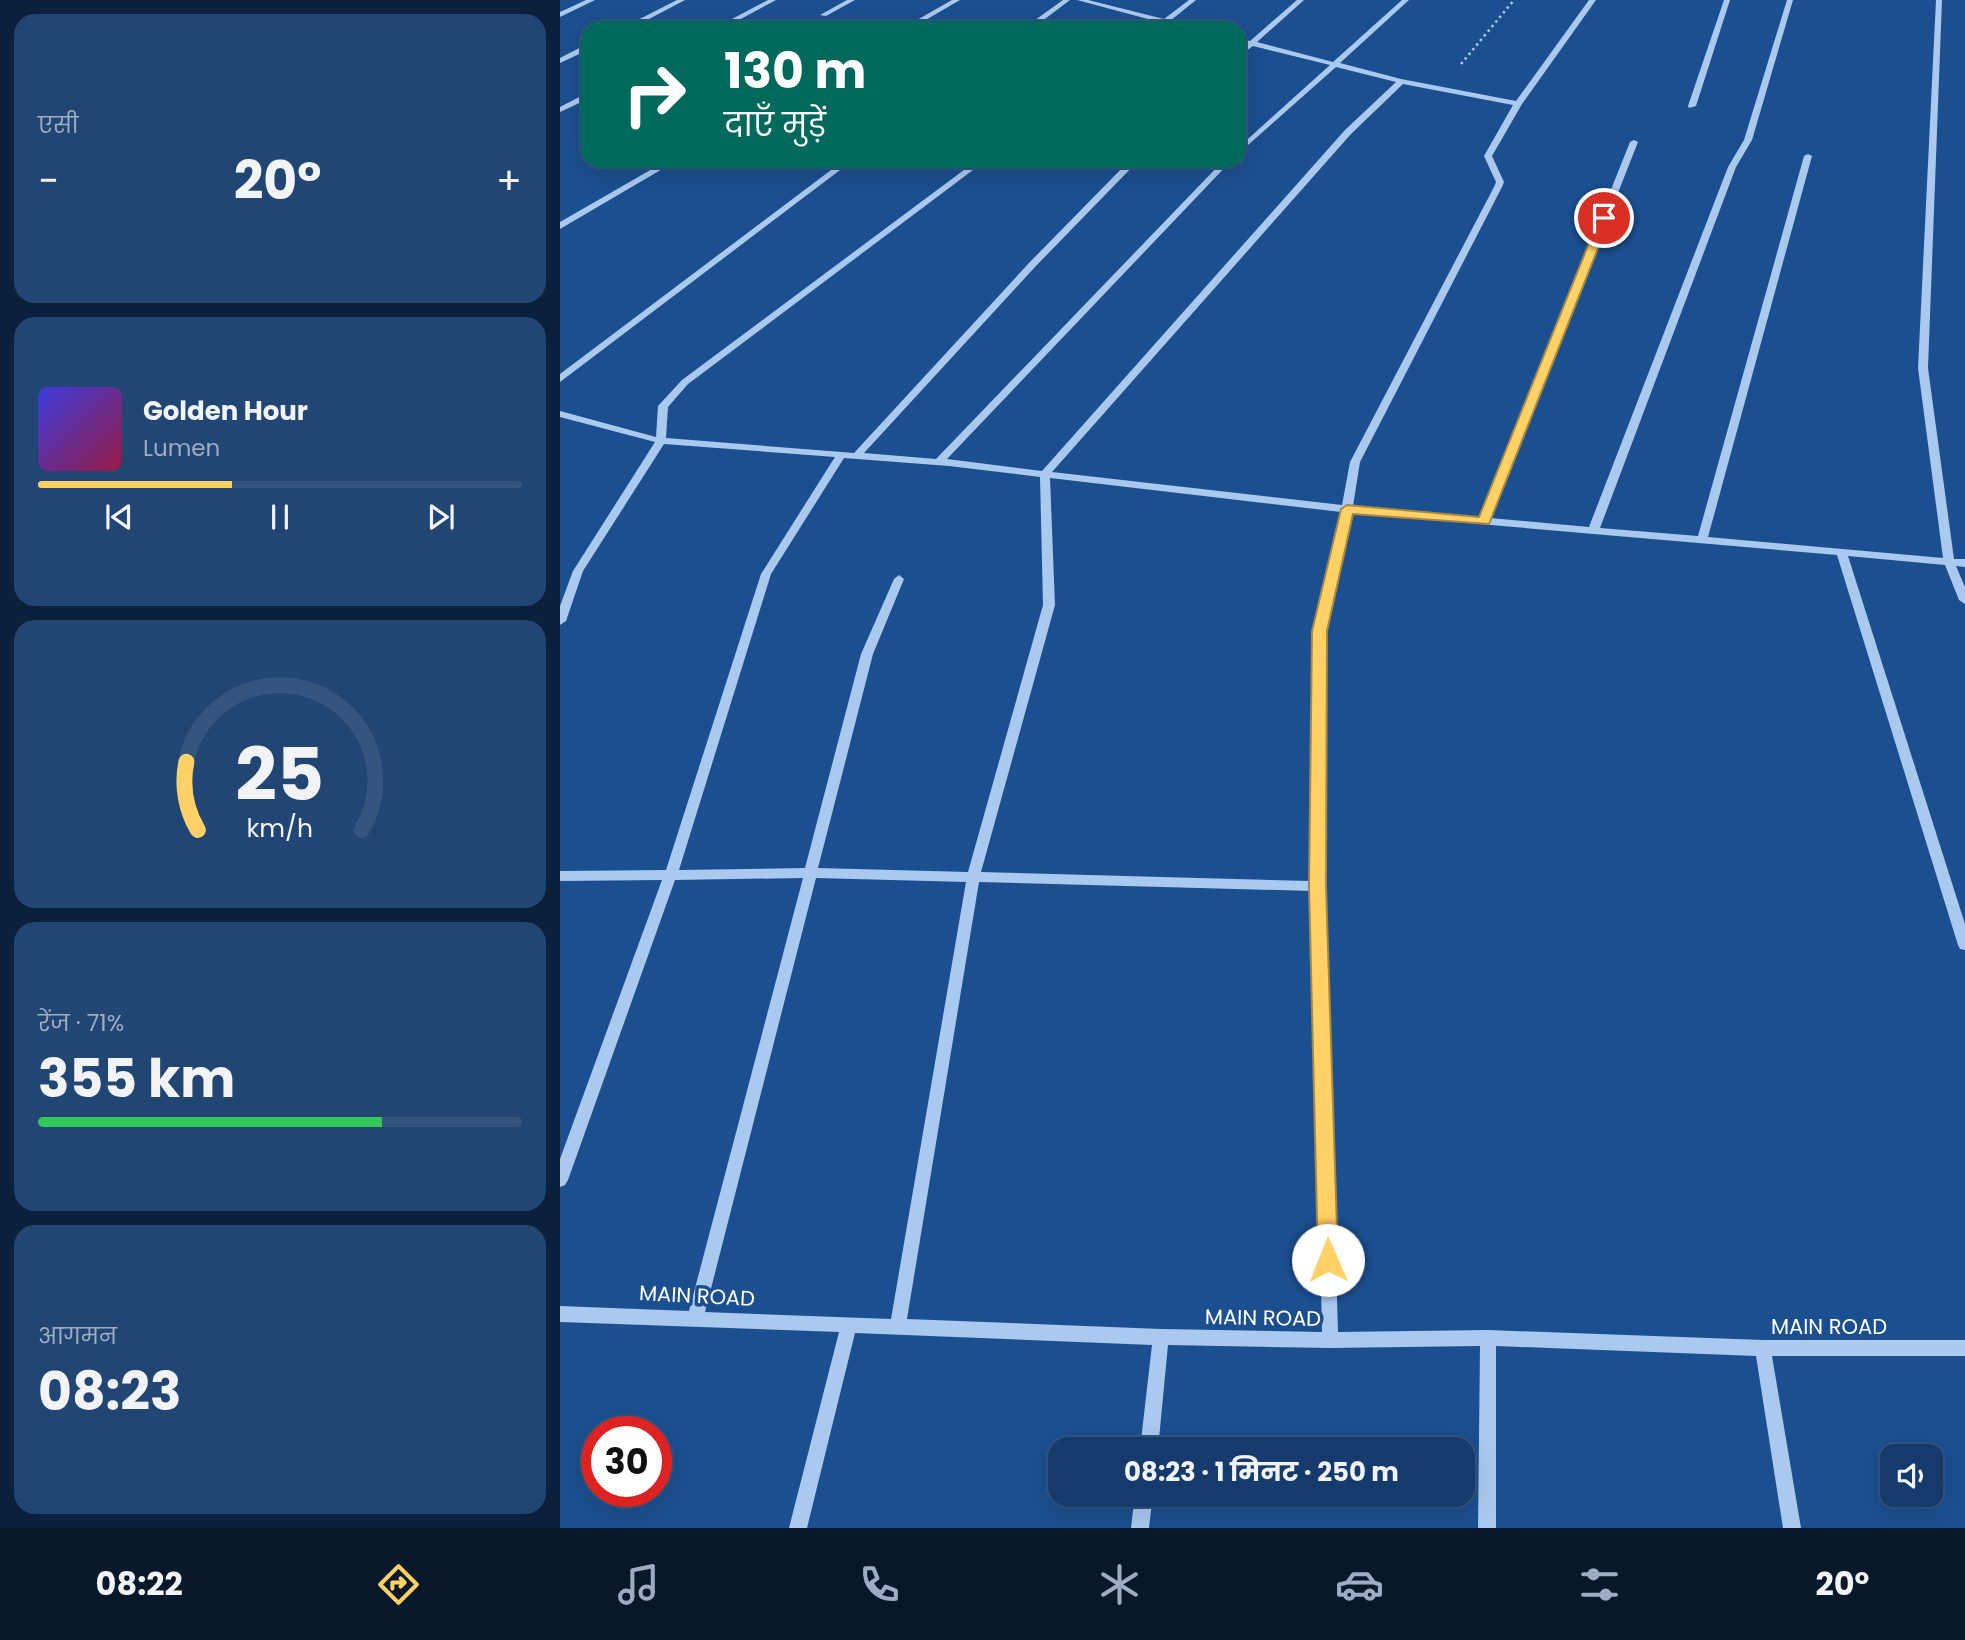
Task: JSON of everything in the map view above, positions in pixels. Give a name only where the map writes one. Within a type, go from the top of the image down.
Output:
[{"type":"street","points":[[560,15],[592,0]]},
{"type":"street","points":[[640,21],[682,0]]},
{"type":"street","points":[[732,21],[773,0]]},
{"type":"street","points":[[824,15],[852,0]]},
{"type":"street","points":[[920,21],[957,0]]},
{"type":"street","points":[[1038,21],[1068,0]]},
{"type":"street","points":[[1080,0],[1161,21]]},
{"type":"street","points":[[1166,21],[1194,0]]},
{"type":"street","points":[[1246,48],[1301,0]]},
{"type":"street","points":[[1246,144],[1406,0]]},
{"type":"street","points":[[1330,1340],[1318,886],[1319,631],[1347,509],[1354,462],[1498,187],[1500,182],[1488,156],[1518,104],[1593,0]]},
{"type":"street","points":[[1692,106],[1727,0]]},
{"type":"street","points":[[1594,531],[1732,167],[1748,140],[1790,0]]},
{"type":"street","points":[[1939,0],[1923,368],[1949,562],[1965,600]]},
{"type":"street","points":[[1246,42],[1401,81],[1518,104]]},
{"type":"street","points":[[560,61],[581,50]]},
{"type":"street","points":[[898,1325],[973,878],[1049,605],[1045,474],[1348,132],[1401,81]]},
{"type":"street","points":[[560,110],[581,100]]},
{"type":"street","points":[[1484,521],[1634,142]]},
{"type":"street","points":[[1702,540],[1808,156]]},
{"type":"street","points":[[560,226],[660,168]]},
{"type":"street","points":[[560,379],[839,168]]},
{"type":"street","points":[[560,621],[578,571],[661,442],[663,406],[685,382],[972,168]]},
{"type":"street","points":[[857,455],[1032,265],[1127,168]]},
{"type":"street","points":[[949,463],[940,460],[1220,168]]},
{"type":"street","points":[[560,414],[661,442],[949,463],[1347,509],[1965,563]]},
{"type":"street","points":[[560,1180],[671,874],[766,575],[842,454]]},
{"type":"street","points":[[1841,551],[1965,945]]},
{"type":"street","points":[[696,1316],[867,654],[899,579]]},
{"type":"street","points":[[560,876],[810,873],[1318,886]]},
{"type":"street","name":"MAIN ROAD","points":[[560,1314],[696,1316],[1161,1337],[1330,1340],[1488,1338],[1763,1348],[1965,1348]]},
{"type":"street","points":[[797,1528],[849,1325]]},
{"type":"street","points":[[1150,1437],[1161,1337]]},
{"type":"street","points":[[1487,1528],[1488,1338]]},
{"type":"street","points":[[1763,1348],[1792,1528]]},
{"type":"street","points":[[1140,1528],[1142,1507]]},
{"type":"path","points":[[1454,72],[1514,0]]},
{"type":"route","points":[[1328,1260],[1318,886],[1319,631],[1347,509],[1484,521],[1604,218]]}]
